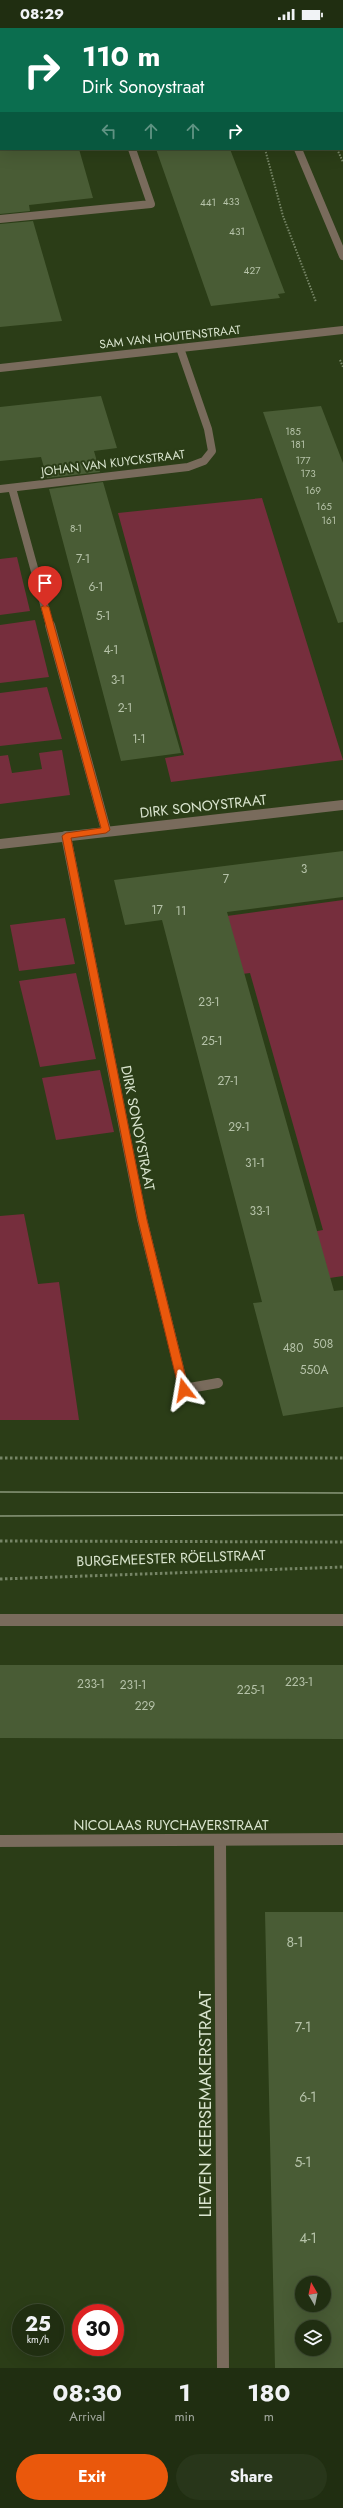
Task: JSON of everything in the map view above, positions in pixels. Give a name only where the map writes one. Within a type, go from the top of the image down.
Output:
[{"type":"street","points":[[0,220],[150,204],[132,150]]},
{"type":"street","points":[[298,150],[343,256]]},
{"type":"street","name":"SAM VAN HOUTENSTRAAT","points":[[0,368],[343,330]]},
{"type":"street","name":"JOHAN VAN KUYCKSTRAAT","points":[[0,489],[188,466],[204,461],[212,451],[208,429],[180,348]]},
{"type":"street","points":[[12,488],[106,830]]},
{"type":"street","name":"DIRK SONOYSTRAAT","points":[[0,844],[106,830],[343,805]]},
{"type":"street","name":"DIRK SONOYSTRAAT","points":[[66,836],[142,1220],[184,1390],[218,1383]]},
{"type":"street","points":[[0,1620],[343,1620]]},
{"type":"street","name":"LIEVEN KEERSEMAKERSTRAAT","points":[[220,1840],[223,2368]]},
{"type":"street","name":"NICOLAAS RUYCHAVERSTRAAT","points":[[0,1841],[343,1840]]},
{"type":"path","points":[[265,150],[283,216],[327,332],[343,367]]},
{"type":"path","points":[[337,150],[343,162]]},
{"type":"path","points":[[0,1458],[343,1458]]},
{"type":"path","name":"BURGEMEESTER RÖELLSTRAAT","points":[[0,1541],[343,1542]]},
{"type":"path","name":"BURGEMEESTER RÖELLSTRAAT","points":[[0,1579],[343,1567]]},
{"type":"shaded area","points":[[262,498],[343,760],[171,782],[165,758],[184,755],[118,513]]},
{"type":"shaded area","points":[[17,557],[30,611],[0,615],[0,559]]},
{"type":"shaded area","points":[[35,620],[49,677],[0,683],[0,625]]},
{"type":"shaded area","points":[[47,687],[62,739],[0,746],[0,693]]},
{"type":"shaded area","points":[[62,750],[70,795],[0,804],[0,756],[8,755],[12,773],[42,769],[39,753]]},
{"type":"shaded area","points":[[343,900],[343,1276],[276,1286],[264,1241],[323,1230],[250,973],[186,981],[169,924]]},
{"type":"shaded area","points":[[65,918],[75,964],[19,971],[10,925]]},
{"type":"shaded area","points":[[76,973],[96,1059],[40,1067],[19,981]]},
{"type":"shaded area","points":[[100,1070],[114,1132],[56,1140],[42,1078]]},
{"type":"shaded area","points":[[24,1214],[38,1284],[59,1282],[79,1420],[0,1420],[0,1216]]},
{"type":"building","points":[[0,150],[79,150],[93,198],[29,205],[30,211],[0,214]]},
{"type":"building","points":[[156,150],[230,150],[285,293],[278,294],[280,298],[211,306]]},
{"type":"building","points":[[33,221],[62,321],[0,327],[0,224]]},
{"type":"building","points":[[101,396],[117,448],[94,451],[100,472],[47,478],[41,457],[0,461],[0,407]]},
{"type":"building","points":[[321,406],[343,463],[343,622],[338,623],[263,412]]},
{"type":"building","points":[[103,482],[181,753],[121,761],[49,489]]},
{"type":"building","points":[[343,851],[343,897],[227,912],[334,1291],[343,1290],[343,1407],[283,1416],[253,1303],[262,1302],[162,920],[125,925],[114,880]]},
{"type":"building","points":[[0,1665],[343,1665],[343,1739],[0,1738]]},
{"type":"building","points":[[265,1912],[343,1912],[343,2368],[275,2368]]},
{"type":"tram line","points":[[0,1492],[343,1493]]},
{"type":"tram line","points":[[0,1516],[343,1515]]},
{"type":"route","points":[[45,607],[106,830],[66,836],[142,1220],[184,1390]]}]
